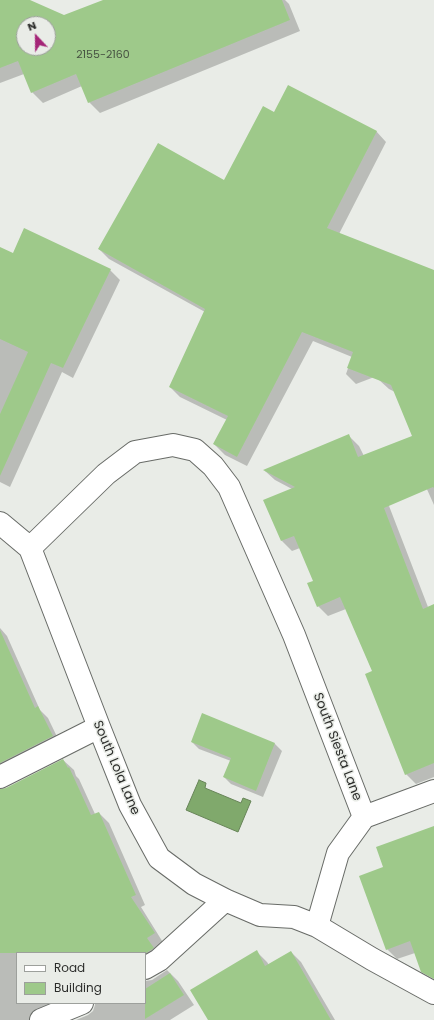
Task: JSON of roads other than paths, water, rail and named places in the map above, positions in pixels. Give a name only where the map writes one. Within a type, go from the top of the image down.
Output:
[{"type":"street","name":"South Siesta Lane","points":[[30,548],[106,474],[135,452],[173,445],[195,450],[213,466],[229,487],[294,635],[364,817],[338,853],[317,926]]},
{"type":"street","name":"South Lola Lane","points":[[0,523],[30,548],[98,727],[130,804],[159,858],[194,884],[260,915],[294,917],[317,926]]},
{"type":"street","points":[[0,777],[98,727]]},
{"type":"street","points":[[364,817],[434,791]]},
{"type":"street","points":[[146,967],[160,960],[226,900]]},
{"type":"street","points":[[317,926],[372,959],[434,993]]},
{"type":"street","points":[[41,1020],[80,1004]]}]
